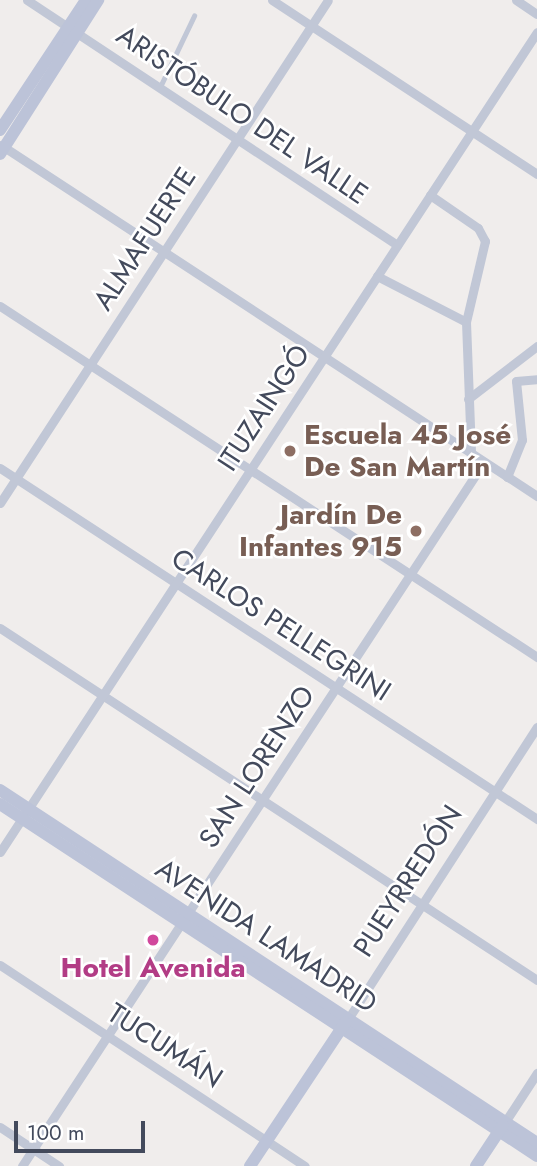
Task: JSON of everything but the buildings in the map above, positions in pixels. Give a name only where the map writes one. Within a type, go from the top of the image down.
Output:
[{"type":"main road","points":[[2,148],[73,30],[86,0]]},
{"type":"main road","points":[[0,130],[98,0]]},
{"type":"main road","name":"AVENIDA LAMADRID","points":[[0,790],[25,814],[502,1127]]},
{"type":"main road","name":"AVENIDA LAMADRID","points":[[0,804],[25,814]]},
{"type":"main road","name":"PUEYRREDÓN","points":[[250,1166],[344,1023]]},
{"type":"main road","points":[[502,1127],[537,1143]]},
{"type":"main road","points":[[502,1127],[537,1156]]},
{"type":"main road","points":[[476,1166],[502,1127]]},
{"type":"street","name":"ARISTÓBULO DEL VALLE","points":[[27,0],[397,245]]},
{"type":"street","points":[[272,0],[537,174]]},
{"type":"street","name":"ALMAFUERTE","points":[[0,503],[328,0]]},
{"type":"street","points":[[516,0],[537,13]]},
{"type":"street","name":"ITUZAINGÓ","points":[[0,852],[537,32]]},
{"type":"street","points":[[2,148],[537,496]]},
{"type":"street","points":[[430,195],[483,234],[466,321],[471,454]]},
{"type":"street","points":[[377,276],[466,321]]},
{"type":"street","points":[[0,306],[537,657]]},
{"type":"street","points":[[468,399],[537,346]]},
{"type":"street","points":[[508,477],[522,440],[516,381],[537,379]]},
{"type":"street","name":"SAN LORENZO","points":[[22,1166],[484,462]]},
{"type":"street","name":"CARLOS PELLEGRINI","points":[[0,468],[537,819]]},
{"type":"street","points":[[0,628],[537,980]]},
{"type":"street","name":"PUEYRREDÓN","points":[[344,1023],[537,727]]},
{"type":"street","name":"TUCUMÁN","points":[[0,965],[305,1166]]},
{"type":"street","points":[[502,1127],[537,1073]]},
{"type":"street","points":[[0,1127],[59,1166]]},
{"type":"lane","points":[[160,87],[194,16]]},
{"type":"place","name":"Escuela 45 José De San Martín","points":[[290,451]]},
{"type":"place","name":"Jardín De Infantes 915","points":[[416,531]]},
{"type":"place","name":"Hotel Avenida","points":[[153,940]]}]
